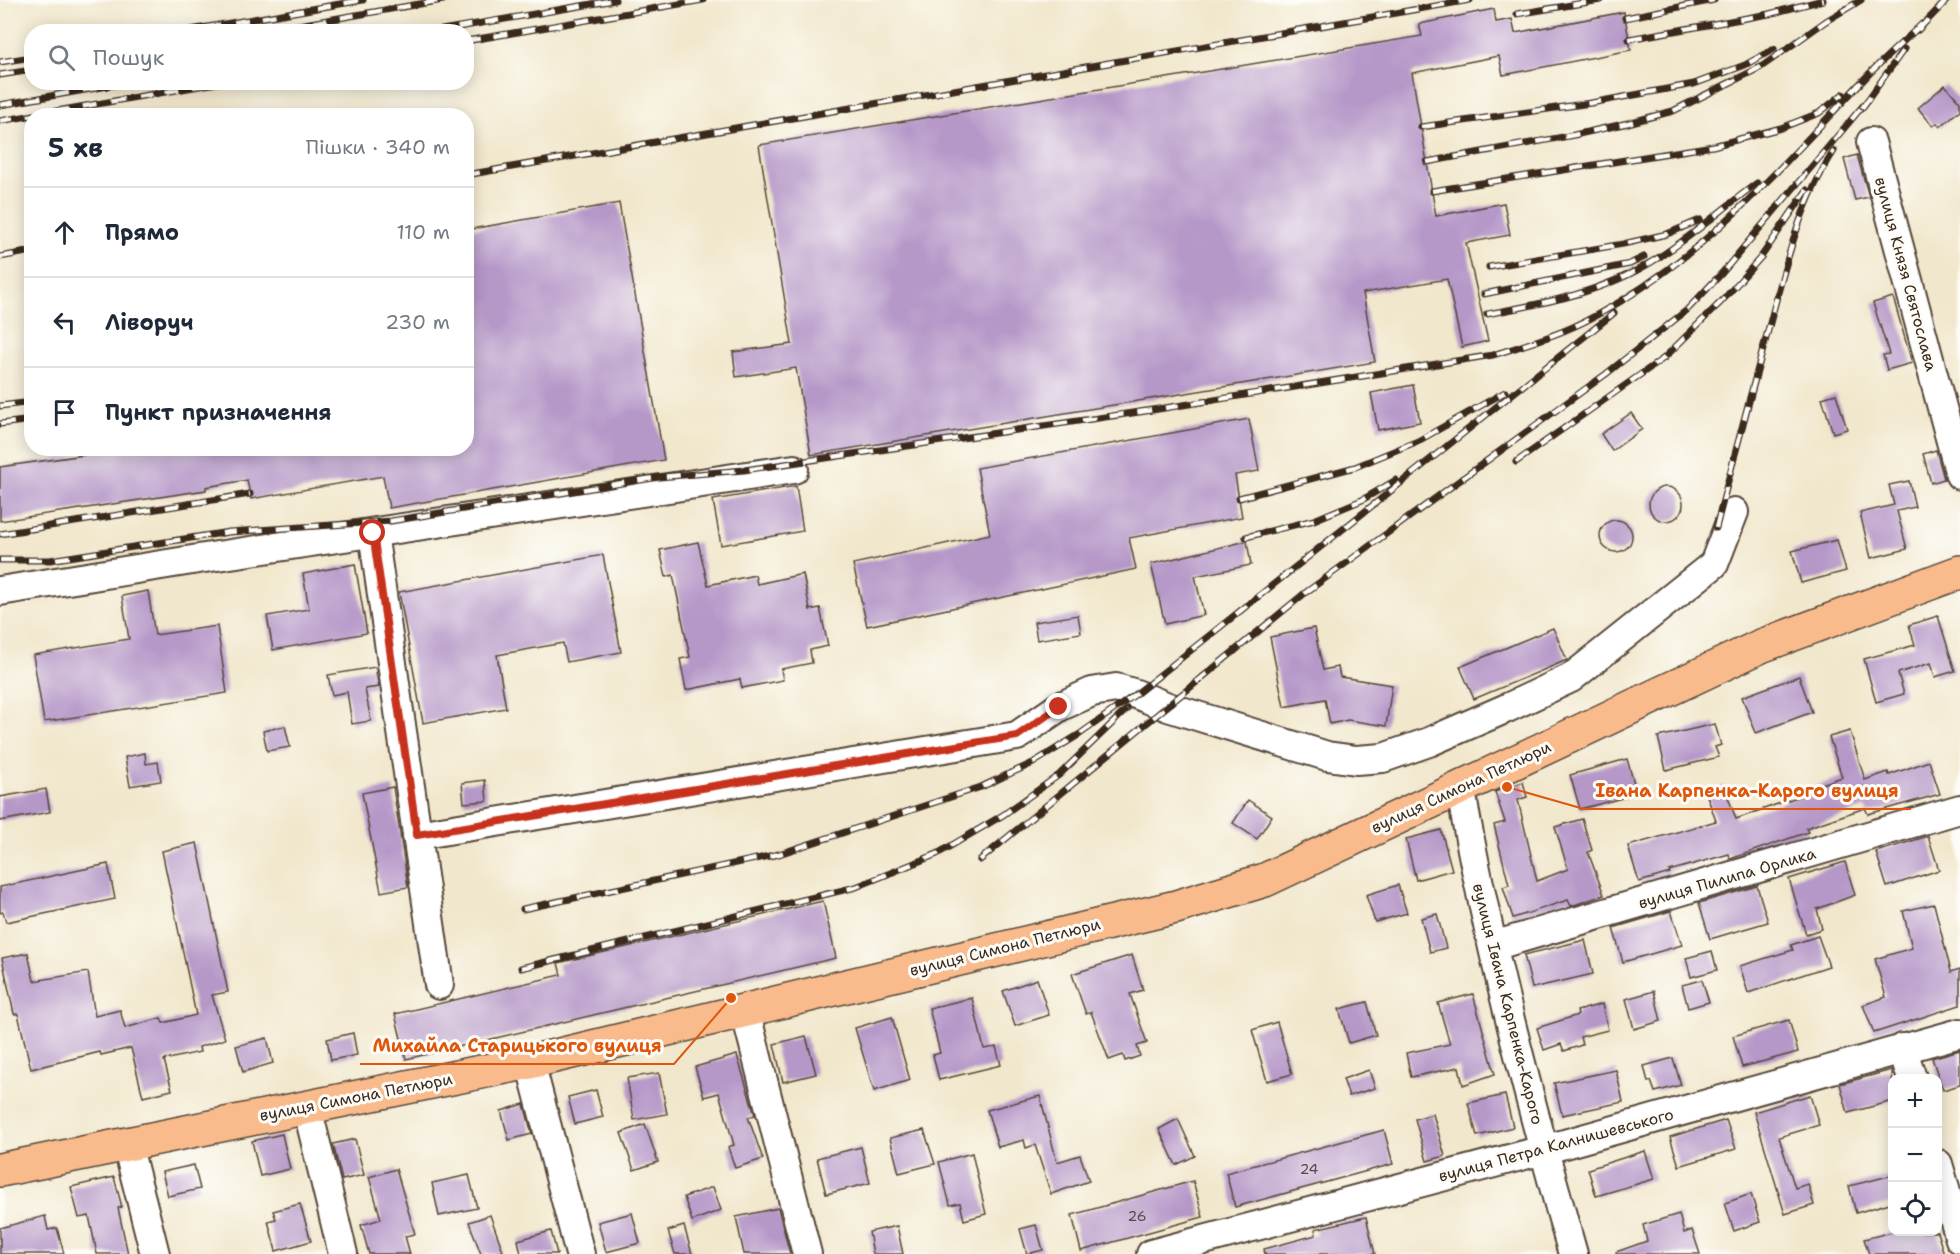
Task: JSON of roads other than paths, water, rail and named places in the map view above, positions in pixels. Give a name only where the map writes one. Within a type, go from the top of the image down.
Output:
[{"type":"main road","name":"вулиця Симона Петлюри","points":[[0,1170],[530,1062],[1176,907],[1265,880],[1460,786],[1761,646],[1960,572]]},
{"type":"street","name":"вулиця Князя Святослава","points":[[1871,142],[1960,475]]},
{"type":"street","points":[[0,591],[794,469]]},
{"type":"street","points":[[417,835],[1017,736],[1059,707],[1092,692],[1116,688],[1168,707],[1327,756],[1356,760],[1383,758],[1439,738],[1571,678],[1714,564],[1734,512]]},
{"type":"street","points":[[373,533],[439,985]]},
{"type":"street","name":"вулиця Івана Карпенка-Карого","points":[[1460,786],[1474,864],[1493,946],[1543,1150],[1573,1254]]},
{"type":"street","name":"вулиця Пилипа Орлика","points":[[1493,946],[1960,809]]},
{"type":"street","points":[[745,1010],[807,1254]]},
{"type":"street","name":"вулиця Петра Калнишевського","points":[[1151,1254],[1211,1246],[1960,1032]]},
{"type":"street","points":[[1902,1048],[1911,1074]]},
{"type":"street","points":[[530,1062],[580,1254]]},
{"type":"street","points":[[307,1107],[343,1254]]},
{"type":"street","points":[[127,1144],[155,1254]]},
{"type":"street","points":[[1942,1178],[1960,1239]]},
{"type":"railway","points":[[225,24],[363,0]]},
{"type":"railway","points":[[304,24],[443,0]]},
{"type":"railway","points":[[474,24],[615,0]]},
{"type":"railway","points":[[474,40],[703,0]]},
{"type":"railway","points":[[474,174],[1470,0]]},
{"type":"railway","points":[[1517,14],[1601,0]]},
{"type":"railway","points":[[1625,18],[1714,0]]},
{"type":"railway","points":[[1629,39],[1769,14],[1823,0]]},
{"type":"railway","points":[[1427,162],[1574,135],[1673,111],[1761,67],[1826,21],[1861,0]]},
{"type":"railway","points":[[1918,30],[1947,0]]},
{"type":"railway","points":[[0,560],[50,560],[229,532],[391,521],[659,477],[744,470],[1146,411],[1493,355],[1545,338],[1583,322],[1635,292],[1673,266],[1708,237],[1774,175],[1869,74],[1922,24]]},
{"type":"railway","points":[[1421,127],[1591,103],[1694,84],[1745,65],[1774,49]]},
{"type":"railway","points":[[1862,108],[1904,49]]},
{"type":"railway","points":[[0,62],[24,58]]},
{"type":"railway","points":[[0,75],[24,71]]},
{"type":"railway","points":[[0,105],[85,90]]},
{"type":"railway","points":[[74,108],[176,90]]},
{"type":"railway","points":[[1432,191],[1713,146],[1781,128],[1819,113],[1843,94]]},
{"type":"railway","points":[[980,860],[1305,593],[1606,374],[1687,310],[1722,273],[1867,101]]},
{"type":"railway","points":[[0,121],[24,117]]},
{"type":"railway","points":[[1716,528],[1793,242],[1821,172],[1834,151]]},
{"type":"railway","points":[[1487,314],[1573,295],[1634,272],[1679,243],[1757,183]]},
{"type":"railway","points":[[1516,462],[1664,358],[1722,301],[1761,257],[1807,190]]},
{"type":"railway","points":[[1489,267],[1623,244],[1667,234],[1700,220]]},
{"type":"railway","points":[[0,257],[24,252]]},
{"type":"railway","points":[[1484,294],[1630,264],[1644,257]]},
{"type":"railway","points":[[523,909],[779,854],[981,787],[1033,763],[1080,734],[1136,694],[1614,313]]},
{"type":"railway","points":[[1239,498],[1355,467],[1418,441],[1505,392]]},
{"type":"railway","points":[[0,406],[24,403]]},
{"type":"railway","points":[[0,424],[24,421]]},
{"type":"railway","points":[[1246,537],[1314,520],[1362,500],[1396,480]]},
{"type":"railway","points":[[0,534],[250,494]]},
{"type":"railway","points":[[521,968],[856,887],[937,854],[1003,815],[1059,775],[1127,709]]},
{"type":"place","name":"Івана Карпенка-Карого вулиця","points":[[1507,787]]},
{"type":"place","name":"Михайла Старицького вулиця","points":[[731,998]]}]
